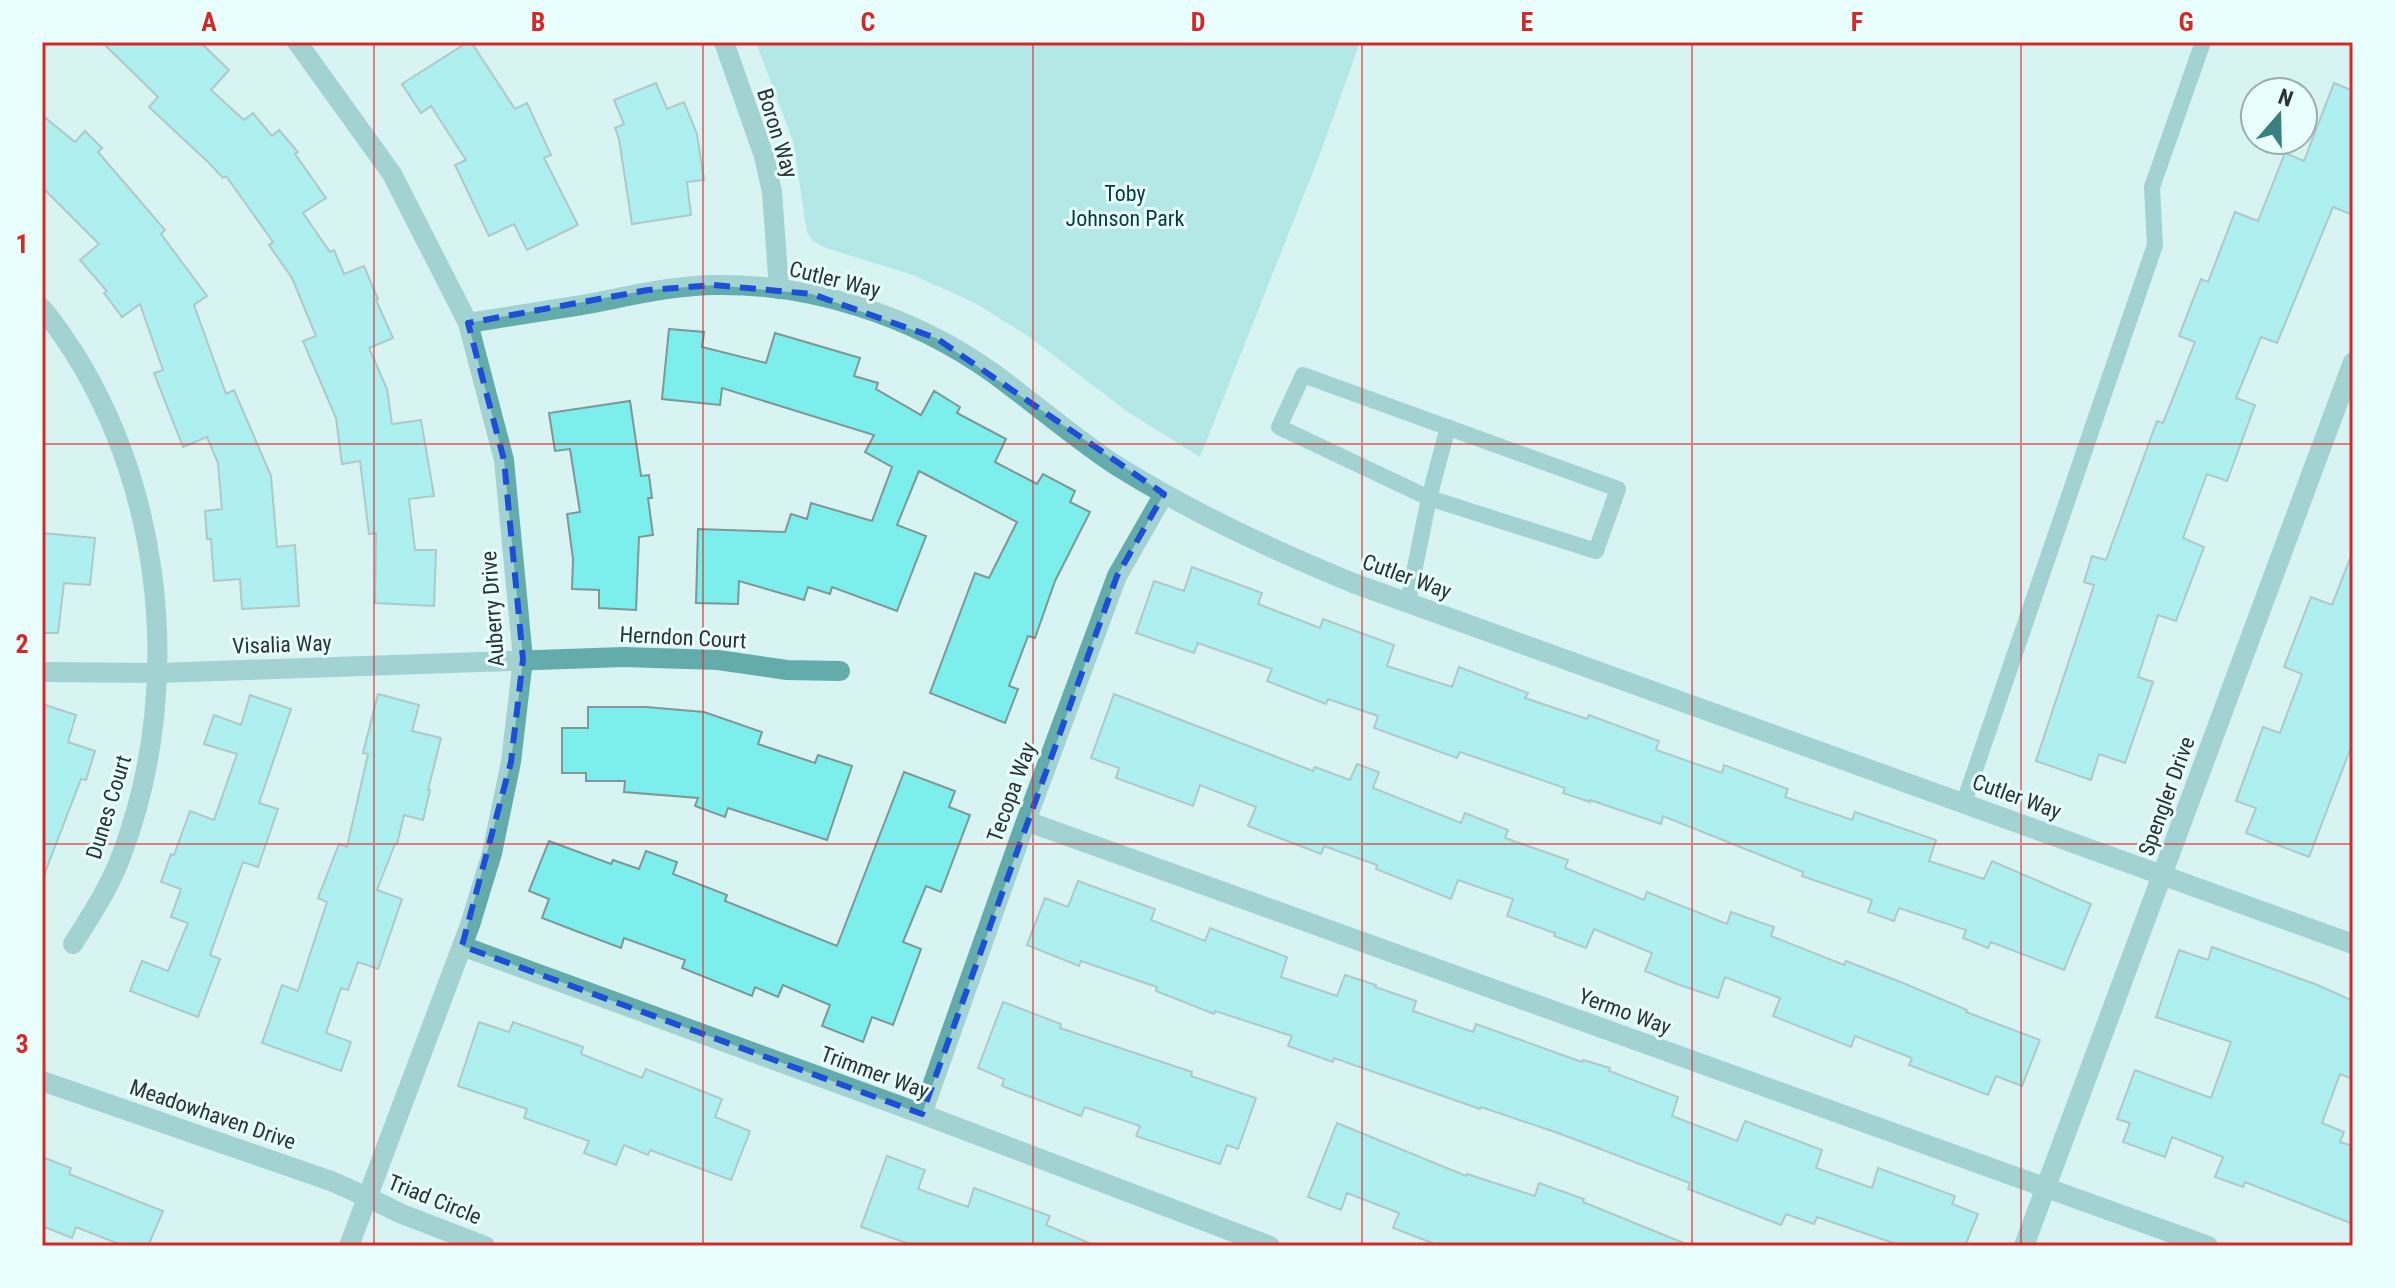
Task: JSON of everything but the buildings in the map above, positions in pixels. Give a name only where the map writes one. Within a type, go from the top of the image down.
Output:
[{"type":"street","name":"Auberry Drive","points":[[297,42],[392,174],[468,323],[504,460],[523,659],[511,762],[495,838],[462,946],[349,1246]]},
{"type":"street","name":"Boron Way","points":[[724,42],[764,156],[772,192],[779,289]]},
{"type":"street","name":"Cutler Way","points":[[468,323],[648,290],[714,285],[812,294],[876,312],[936,338],[992,373],[1081,440],[1164,494],[1267,548],[1408,602],[2353,944]]},
{"type":"street","name":"Dunes Court","points":[[42,308],[68,345],[103,408],[132,482],[156,599],[158,673],[151,748],[132,825],[107,889],[73,944]]},
{"type":"street","name":"Spengler Drive","points":[[2024,1246],[2353,362]]},
{"type":"street","name":"Tecopa Way","points":[[922,1114],[1117,576],[1164,494]]},
{"type":"street","name":"Herndon Court","points":[[523,659],[623,657],[718,660],[787,670],[840,671]]},
{"type":"street","name":"Visalia Way","points":[[42,672],[158,673],[523,659]]},
{"type":"street","name":"Yermo Way","points":[[1026,821],[2208,1246]]},
{"type":"street","name":"Trimmer Way","points":[[462,946],[922,1114],[1270,1246]]},
{"type":"street","name":"Meadowhaven Drive","points":[[42,1081],[331,1181],[367,1197]]},
{"type":"street","name":"Triad Circle","points":[[367,1197],[485,1246]]},
{"type":"lane","points":[[1964,802],[2155,245],[2152,187],[2203,42]]},
{"type":"lane","points":[[1303,375],[1618,489],[1596,551],[1429,498],[1279,427],[1303,375]]},
{"type":"lane","points":[[1408,602],[1429,498],[1448,427]]},
{"type":"highlighted area","points":[[714,285],[812,294],[936,338],[1164,494],[1117,576],[922,1114],[462,946],[511,762],[523,659],[504,460],[468,323],[648,290]]},
{"type":"green space","name":"Toby Johnson Park","points":[[756,42],[1360,42],[1320,154],[1200,457],[1128,412],[1028,336],[975,303],[913,275],[826,248],[813,241],[807,232],[793,141]]}]
